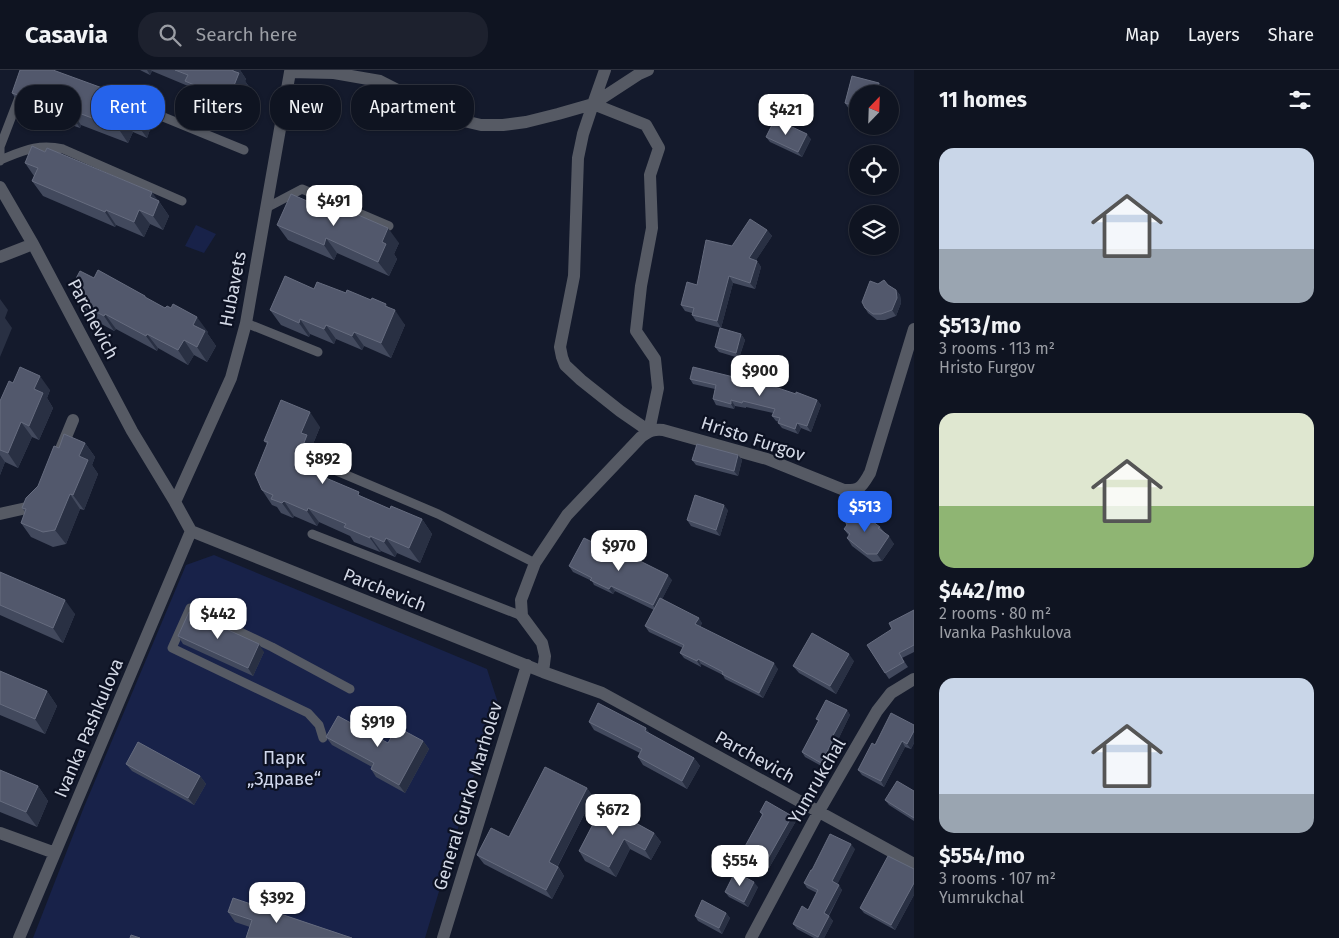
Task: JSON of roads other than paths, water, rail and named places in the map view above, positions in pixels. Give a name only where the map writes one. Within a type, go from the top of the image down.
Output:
[{"type":"street","points":[[605,70],[592,104],[578,158],[574,276],[560,347],[565,364],[581,380],[649,431]]},
{"type":"street","points":[[335,71],[380,81],[445,114],[464,121],[481,125],[503,125],[526,122],[592,104],[648,70]]},
{"type":"street","name":"Hubavets","points":[[175,502],[231,378],[246,324],[290,72],[335,71]]},
{"type":"street","points":[[543,672],[545,656],[542,643],[522,616],[521,600],[535,563],[567,515],[622,456],[649,431],[658,388],[655,359],[636,332],[641,286],[652,228],[650,175],[659,148],[646,125],[592,104]]},
{"type":"street","name":"Parchevich","points":[[0,187],[33,244],[132,431],[191,531],[543,672],[602,693],[914,864]]},
{"type":"street","points":[[0,257],[33,244]]},
{"type":"street","name":"Hristo Furgov","points":[[649,431],[654,429],[663,430],[767,459],[844,490],[855,491],[863,486],[870,473],[914,329]]},
{"type":"street","points":[[55,462],[73,420]]},
{"type":"street","points":[[0,514],[31,507],[41,496],[44,488]]},
{"type":"street","name":"Ivanka Pashkulova","points":[[19,938],[191,531]]},
{"type":"street","name":"General Gurko Marholev","points":[[443,938],[527,665]]},
{"type":"street","name":"Yumrukchal","points":[[751,938],[819,811],[877,711],[891,693],[914,679]]},
{"type":"street","points":[[0,832],[55,853]]},
{"type":"lane","points":[[32,70],[28,74],[0,147],[0,160],[36,147],[51,146],[63,149],[182,201]]},
{"type":"lane","points":[[165,117],[244,150]]},
{"type":"lane","points":[[266,208],[302,189],[389,226]]},
{"type":"lane","points":[[246,324],[318,352]]},
{"type":"lane","points":[[325,466],[438,514],[535,563]]},
{"type":"lane","points":[[312,534],[522,616]]},
{"type":"lane","points":[[323,738],[319,725],[308,713],[172,648],[190,608],[272,647],[350,689]]},
{"type":"park label","name":"Парк „Здраве“","points":[[284,768]]}]
